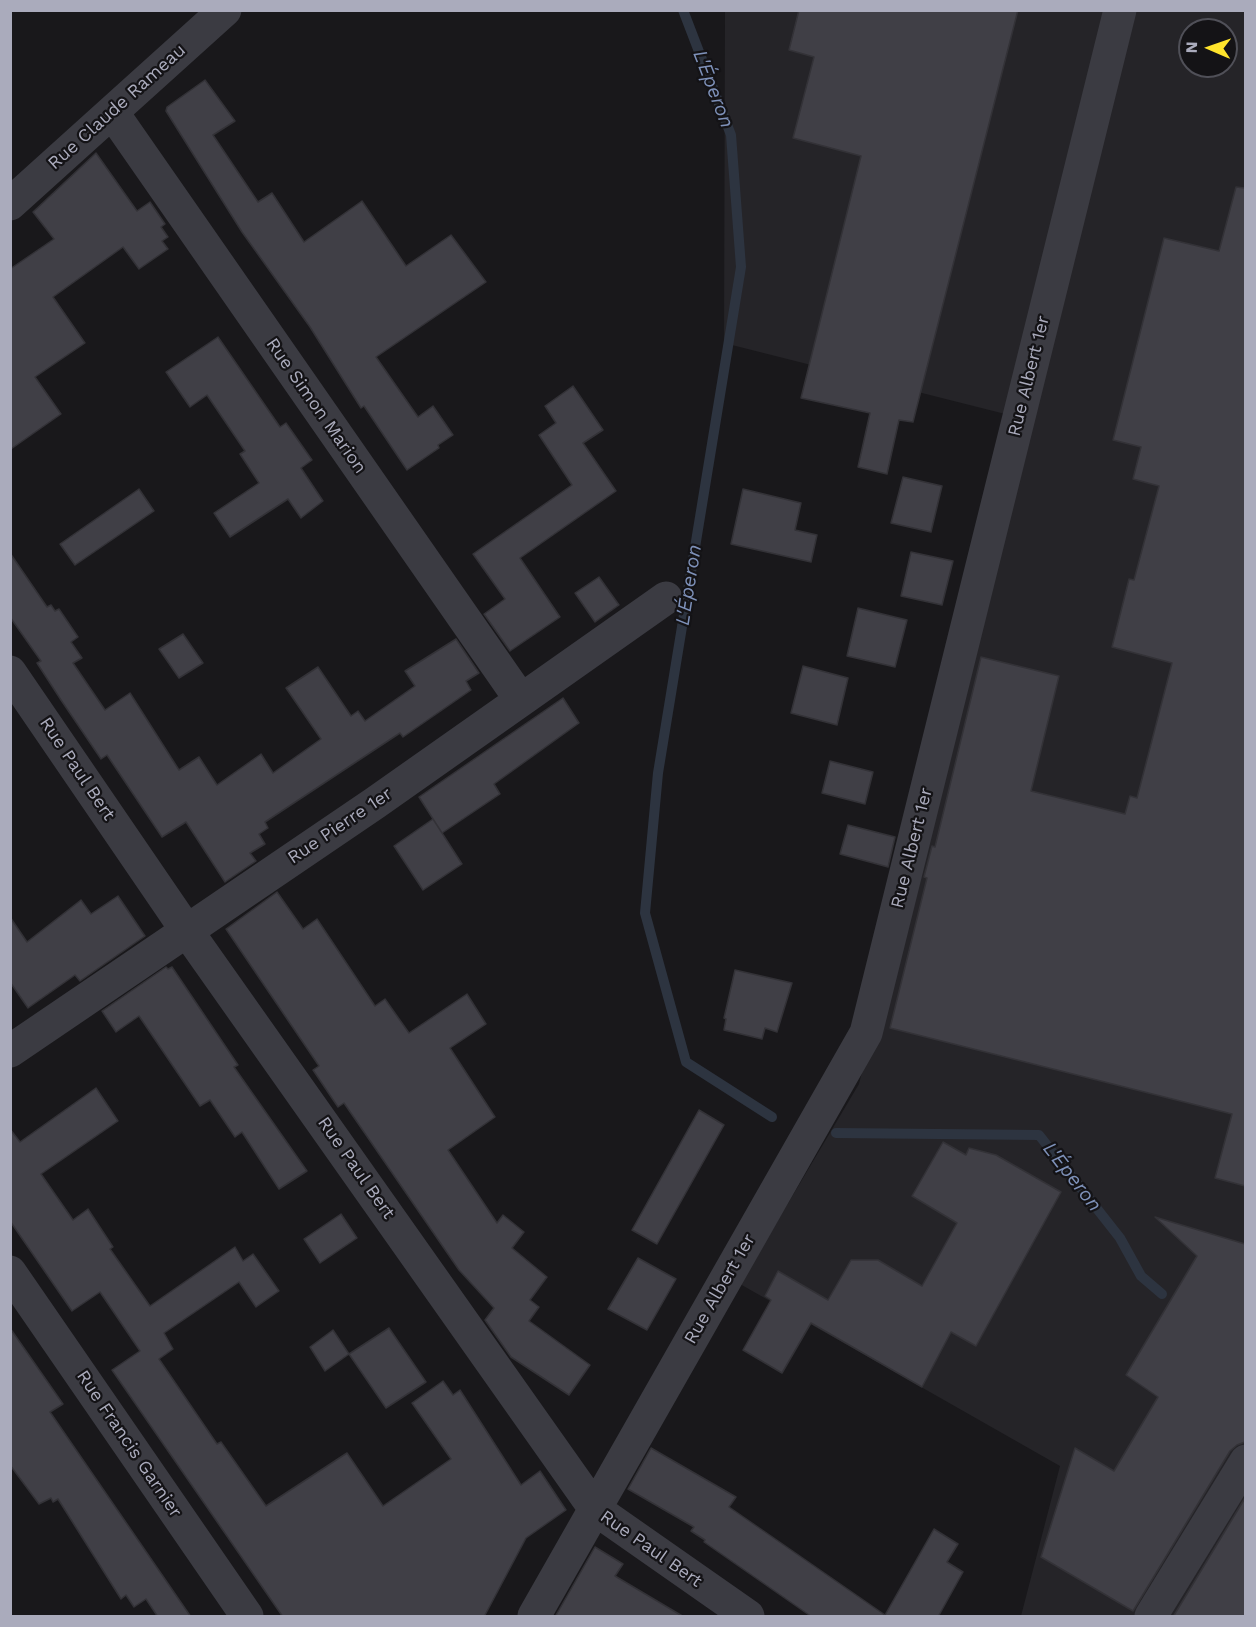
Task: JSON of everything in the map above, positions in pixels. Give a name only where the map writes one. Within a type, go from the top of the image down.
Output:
[{"type":"street","name":"Rue Claude Rameau","points":[[10,204],[225,10]]},
{"type":"street","name":"Rue Albert 1er","points":[[534,1617],[866,1033],[1120,10]]},
{"type":"street","name":"Rue Simon Marion","points":[[112,112],[521,700]]},
{"type":"street","name":"Rue Pierre 1er","points":[[10,1051],[666,598]]},
{"type":"street","name":"Rue Paul Bert","points":[[10,672],[187,930],[595,1509],[748,1617]]},
{"type":"street","name":"Rue Francis Garnier","points":[[10,1272],[247,1617]]},
{"type":"street","points":[[1150,1617],[1245,1461]]},
{"type":"shaded area","points":[[725,11],[1245,11],[1245,1616],[1021,1616],[1060,1466],[740,1284],[859,1084],[1025,419],[724,343]]},
{"type":"building","points":[[799,10],[1018,10],[913,422],[899,420],[887,474],[858,467],[870,413],[801,398],[861,156],[793,138],[814,57],[789,50]]},
{"type":"building","points":[[205,80],[235,121],[213,135],[258,202],[272,193],[304,242],[362,201],[406,266],[451,235],[486,282],[376,357],[418,417],[433,406],[453,435],[438,445],[439,448],[407,470],[364,406],[361,408],[310,327],[242,232],[166,111],[167,107]]},
{"type":"building","points":[[96,153],[137,211],[150,202],[165,224],[161,227],[168,237],[162,241],[168,249],[139,269],[123,247],[53,297],[85,343],[35,377],[61,414],[11,449],[10,269],[54,239],[33,212]]},
{"type":"building","points":[[1236,187],[1245,188],[1245,1186],[1215,1178],[1232,1114],[890,1028],[927,878],[924,877],[932,846],[935,847],[981,657],[1059,676],[1031,791],[1125,814],[1130,796],[1137,798],[1172,663],[1112,647],[1129,579],[1134,580],[1159,486],[1133,479],[1141,447],[1113,440],[1164,238],[1219,251]]},
{"type":"building","points":[[218,337],[280,427],[286,423],[312,460],[301,468],[323,501],[301,518],[288,499],[230,537],[214,513],[259,483],[240,454],[245,451],[207,395],[190,407],[166,372]]},
{"type":"building","points":[[573,386],[603,430],[583,443],[616,491],[520,558],[560,617],[510,651],[484,614],[505,599],[473,554],[572,485],[539,435],[556,423],[545,406]]},
{"type":"building","points":[[903,477],[942,486],[931,532],[891,523]]},
{"type":"building","points":[[139,489],[154,511],[75,565],[60,544]]},
{"type":"building","points":[[743,489],[801,503],[795,530],[817,535],[811,562],[731,544]]},
{"type":"building","points":[[911,552],[953,561],[942,605],[901,596]]},
{"type":"building","points":[[10,553],[47,607],[51,605],[55,611],[59,609],[78,637],[71,642],[82,658],[73,663],[105,710],[130,693],[179,770],[199,757],[217,785],[261,754],[273,773],[321,739],[286,688],[318,667],[351,716],[358,711],[365,721],[415,686],[405,671],[456,639],[479,673],[466,681],[471,690],[403,737],[400,733],[265,822],[268,828],[259,834],[265,844],[250,853],[256,861],[225,882],[186,822],[162,837],[107,755],[101,759],[61,700],[37,663],[41,661],[10,617]]},
{"type":"building","points":[[599,577],[619,605],[595,622],[575,593]]},
{"type":"building","points":[[858,608],[907,620],[895,667],[847,656]]},
{"type":"building","points":[[183,634],[203,663],[179,678],[159,649]]},
{"type":"building","points":[[803,666],[848,678],[837,725],[791,713]]},
{"type":"building","points":[[563,698],[579,723],[494,784],[500,794],[442,833],[419,797]]},
{"type":"building","points":[[830,761],[873,772],[865,804],[822,793]]},
{"type":"building","points":[[433,819],[462,864],[423,890],[394,846]]},
{"type":"building","points":[[848,825],[895,837],[888,867],[840,854]]},
{"type":"building","points":[[277,892],[303,929],[317,919],[375,1006],[385,999],[409,1033],[467,994],[486,1024],[450,1048],[495,1117],[448,1150],[497,1223],[503,1215],[524,1232],[512,1248],[547,1277],[530,1300],[539,1307],[529,1321],[590,1365],[569,1395],[511,1357],[485,1320],[494,1308],[459,1270],[344,1103],[338,1107],[313,1070],[319,1066],[226,929]]},
{"type":"building","points":[[118,896],[145,936],[80,981],[75,975],[28,1008],[10,982],[10,917],[27,942],[81,900],[91,914]]},
{"type":"building","points":[[166,967],[168,969],[172,967],[238,1065],[234,1067],[307,1171],[279,1189],[242,1132],[235,1137],[210,1100],[200,1106],[139,1016],[116,1032],[102,1011]]},
{"type":"building","points":[[735,970],[792,983],[777,1032],[765,1028],[762,1039],[724,1030],[726,1019],[724,1018]]},
{"type":"building","points":[[96,1088],[118,1121],[41,1174],[73,1220],[88,1209],[113,1247],[110,1249],[150,1306],[235,1247],[243,1261],[253,1254],[279,1291],[256,1307],[239,1282],[164,1333],[173,1349],[159,1359],[217,1444],[221,1442],[266,1506],[347,1453],[383,1506],[451,1459],[412,1403],[443,1381],[453,1395],[460,1390],[521,1485],[540,1471],[566,1510],[526,1538],[484,1617],[283,1617],[112,1370],[140,1351],[100,1292],[72,1311],[10,1221],[10,1129],[20,1142]]},
{"type":"building","points":[[699,1110],[724,1125],[657,1244],[632,1230]]},
{"type":"building","points":[[943,1142],[966,1155],[969,1148],[996,1155],[1061,1192],[976,1346],[951,1332],[922,1387],[811,1323],[782,1373],[743,1350],[771,1300],[765,1296],[778,1271],[828,1300],[851,1260],[878,1260],[922,1286],[957,1223],[912,1196]]},
{"type":"building","points":[[341,1214],[357,1238],[320,1263],[304,1239]]},
{"type":"building","points":[[1155,1217],[1245,1244],[1245,1442],[1230,1451],[1133,1611],[1041,1557],[1075,1448],[1114,1471],[1158,1397],[1126,1375],[1197,1256]]},
{"type":"building","points":[[638,1258],[676,1279],[647,1330],[608,1309]]},
{"type":"building","points":[[10,1328],[63,1404],[50,1412],[191,1617],[158,1617],[146,1599],[134,1607],[126,1595],[121,1599],[58,1499],[53,1502],[51,1498],[39,1504],[10,1465]]},
{"type":"building","points":[[389,1328],[426,1382],[386,1408],[349,1354]]},
{"type":"building","points":[[333,1330],[349,1354],[325,1371],[310,1347]]},
{"type":"building","points":[[651,1448],[736,1497],[729,1507],[885,1615],[934,1529],[958,1544],[947,1562],[963,1572],[938,1617],[812,1617],[704,1542],[705,1540],[691,1531],[694,1527],[628,1489]]},
{"type":"building","points":[[1245,1498],[1245,1617],[1173,1617]]},
{"type":"building","points":[[595,1547],[623,1564],[615,1576],[684,1617],[555,1617]]},
{"type":"waterway","name":"L'Éperon","points":[[683,10],[731,135],[741,267],[658,773],[645,913],[686,1062],[772,1117]]},
{"type":"waterway","name":"L'Éperon","points":[[836,1133],[1039,1135],[1120,1238],[1141,1276],[1162,1294]]}]
